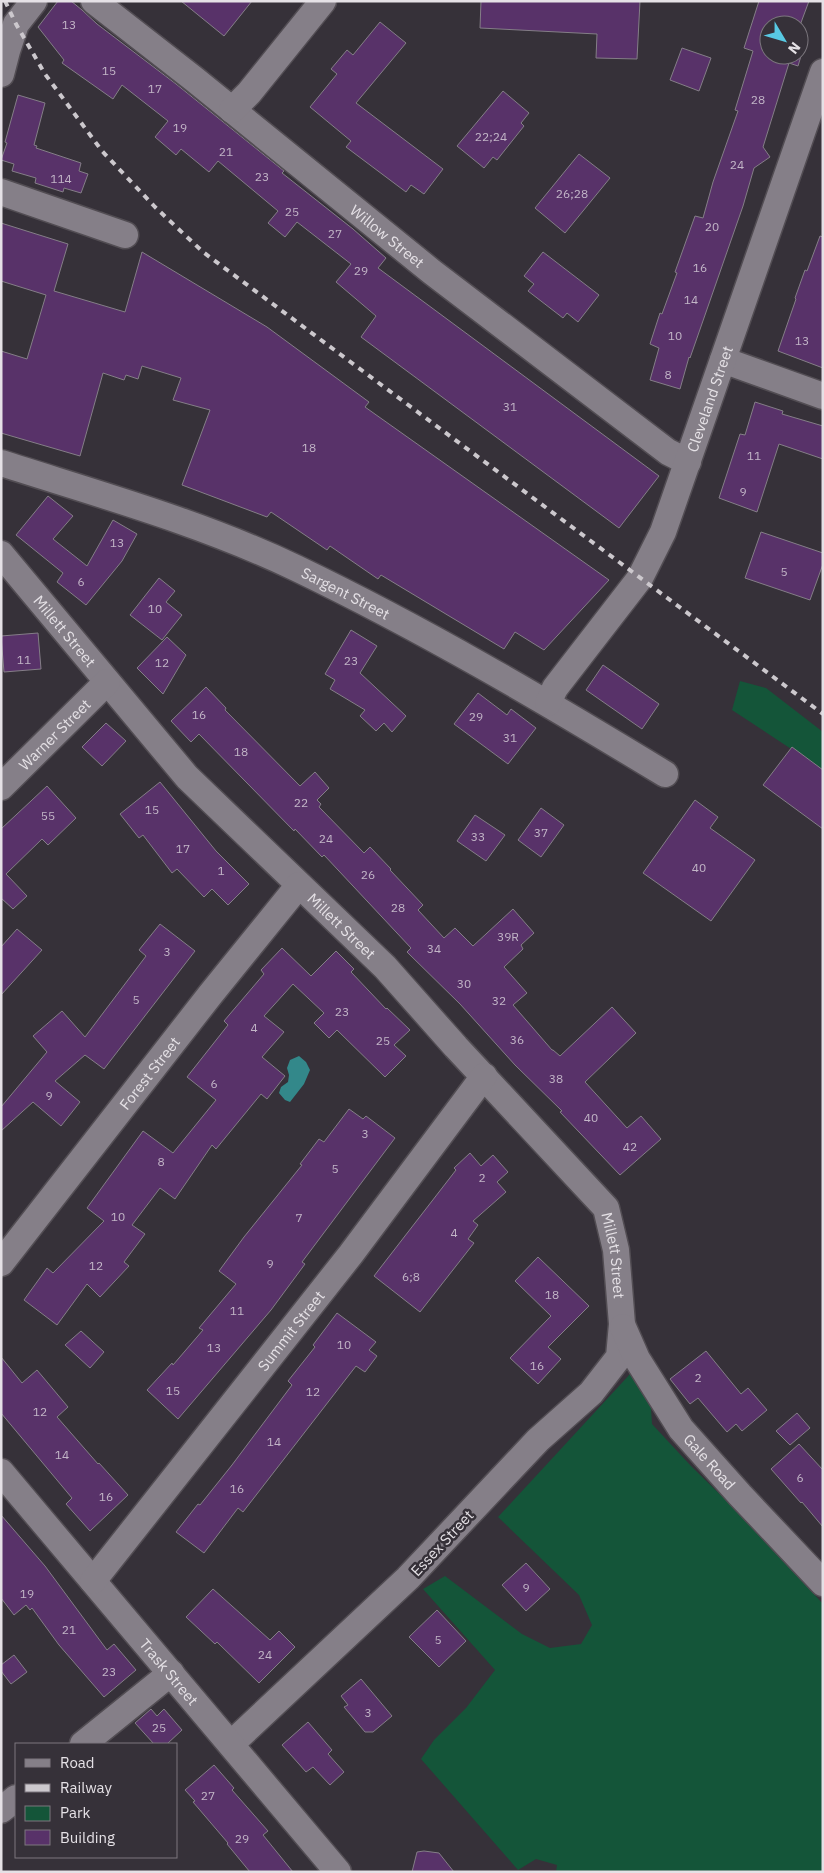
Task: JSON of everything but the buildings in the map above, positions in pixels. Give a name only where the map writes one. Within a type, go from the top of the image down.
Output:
[{"type":"street","points":[[1,74],[16,24],[34,1]]},
{"type":"street","name":"Willow Street","points":[[94,1],[432,272],[668,452],[688,462]]},
{"type":"street","points":[[232,110],[249,93],[323,1]]},
{"type":"street","name":"Cleveland Street","points":[[548,703],[555,688],[640,578],[663,532],[723,360],[817,110],[823,72]]},
{"type":"street","points":[[1,192],[125,235]]},
{"type":"street","points":[[723,360],[823,396]]},
{"type":"street","name":"Sargent Street","points":[[1,463],[155,512],[250,548],[296,568],[489,669],[666,774]]},
{"type":"street","name":"Millett Street","points":[[1,554],[187,777],[385,967],[606,1208],[616,1250],[622,1324]]},
{"type":"street","name":"Warner Street","points":[[1,786],[107,682]]},
{"type":"street","name":"Forest Street","points":[[1,1263],[210,995],[300,885]]},
{"type":"street","name":"Summit Street","points":[[93,1582],[351,1254],[484,1076]]},
{"type":"street","name":"Gale Road","points":[[622,1324],[637,1359],[682,1429],[740,1495],[823,1582]]},
{"type":"street","name":"Essex Street","points":[[231,1744],[408,1578],[538,1440],[591,1393],[619,1357],[622,1324]]},
{"type":"street","name":"Trask Street","points":[[1,1472],[338,1872]]},
{"type":"street","points":[[84,1743],[171,1673]]},
{"type":"street","points":[[1,1810],[15,1799]]},
{"type":"green space","points":[[740,681],[766,688],[823,732],[823,770],[732,710]]},
{"type":"green space","points":[[631,1373],[650,1394],[652,1424],[691,1466],[745,1519],[823,1604],[823,1872],[556,1872],[557,1865],[536,1859],[518,1870],[421,1759],[434,1740],[466,1708],[495,1670],[423,1589],[445,1576],[522,1634],[550,1648],[581,1644],[592,1625],[579,1595],[498,1517]]},
{"type":"water","points":[[299,1056],[306,1062],[310,1070],[304,1084],[290,1102],[285,1100],[279,1093],[281,1087],[288,1082],[287,1068],[290,1060]]},
{"type":"railway","points":[[5,1],[45,74],[102,151],[155,207],[203,252],[823,714]]}]
